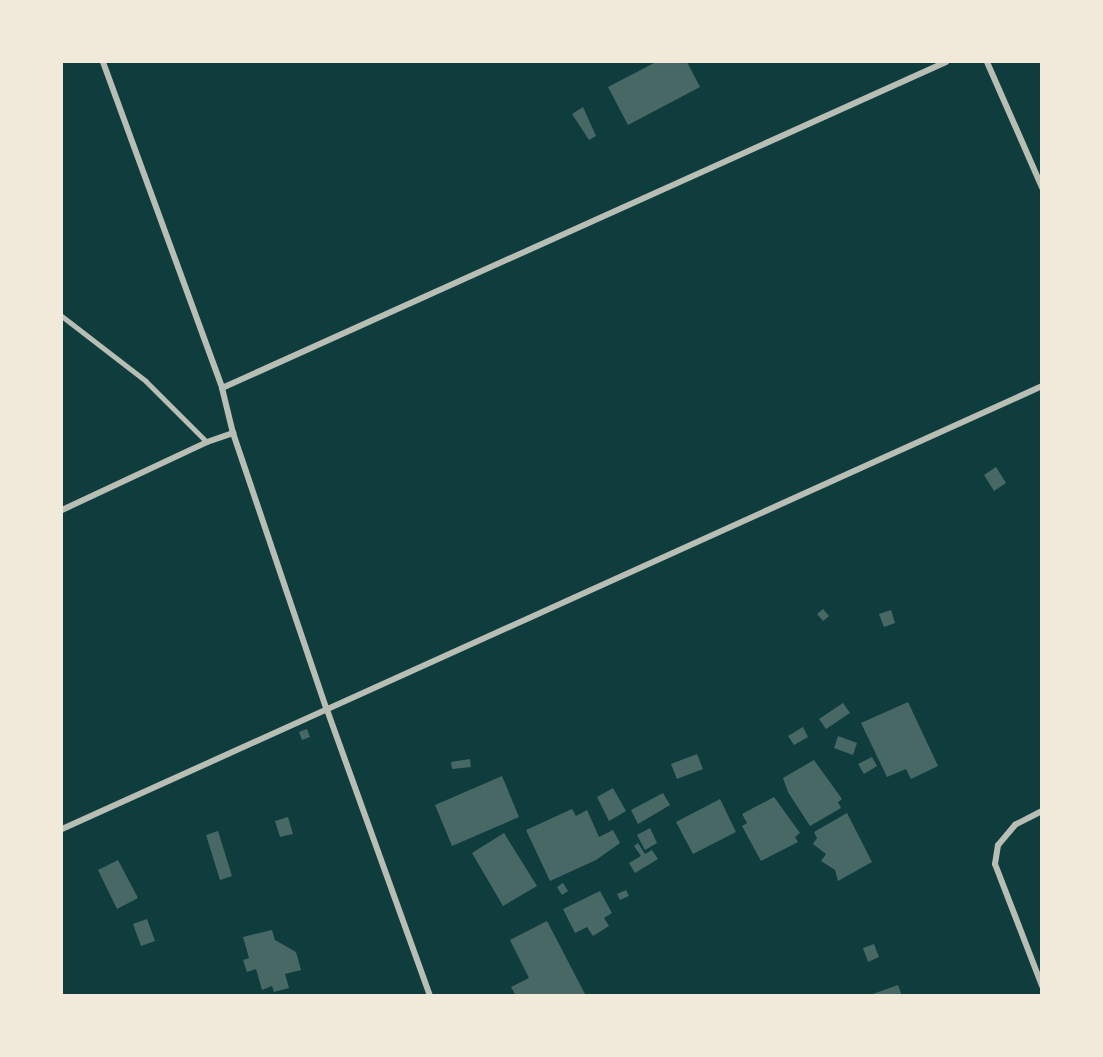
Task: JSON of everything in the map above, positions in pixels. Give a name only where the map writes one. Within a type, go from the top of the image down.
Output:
[{"type":"street","points":[[103,62],[222,388],[233,434],[326,707],[430,996]]},
{"type":"street","points":[[222,388],[946,62]]},
{"type":"street","points":[[987,62],[1041,187]]},
{"type":"street","points":[[62,829],[326,707],[1041,386]]},
{"type":"street","points":[[62,510],[207,442],[233,434]]},
{"type":"street","points":[[1041,811],[1015,825],[998,845],[995,864],[1041,986]]},
{"type":"lane","points":[[62,316],[146,381],[207,442]]},
{"type":"building","points":[[656,62],[687,62],[700,87],[628,125],[608,87]]},
{"type":"building","points":[[583,107],[596,136],[589,140],[572,114]]},
{"type":"building","points":[[996,467],[1006,483],[994,491],[984,475]]},
{"type":"building","points":[[823,609],[829,616],[823,621],[817,614]]},
{"type":"building","points":[[891,610],[895,623],[884,627],[879,614]]},
{"type":"building","points":[[908,702],[938,766],[911,779],[906,769],[887,777],[861,723]]},
{"type":"building","points":[[843,703],[850,713],[826,729],[819,719]]},
{"type":"building","points":[[803,727],[808,737],[794,745],[788,736]]},
{"type":"building","points":[[307,729],[310,737],[302,740],[299,732]]},
{"type":"building","points":[[838,736],[857,743],[853,755],[834,748]]},
{"type":"building","points":[[697,754],[703,769],[677,779],[671,764]]},
{"type":"building","points":[[872,757],[877,766],[864,774],[858,764]]},
{"type":"building","points":[[470,759],[471,767],[452,769],[451,762]]},
{"type":"building","points":[[814,760],[842,799],[838,802],[841,808],[810,826],[788,792],[783,778]]},
{"type":"building","points":[[502,776],[519,817],[452,846],[435,805]]},
{"type":"building","points":[[613,788],[626,811],[609,821],[597,797]]},
{"type":"building","points":[[663,793],[670,805],[638,824],[631,810]]},
{"type":"building","points":[[774,797],[800,833],[795,837],[798,842],[761,861],[742,826],[747,823],[742,814]]},
{"type":"building","points":[[720,799],[736,832],[693,854],[676,822]]},
{"type":"building","points":[[572,809],[576,816],[587,810],[599,837],[613,830],[620,843],[596,860],[550,881],[526,830]]},
{"type":"building","points":[[847,813],[872,862],[838,881],[835,870],[821,861],[826,854],[813,844],[817,838],[814,832]]},
{"type":"building","points":[[288,817],[293,834],[280,837],[275,821]]},
{"type":"building","points":[[650,828],[657,843],[645,850],[637,835]]},
{"type":"building","points":[[218,831],[232,876],[220,880],[206,835]]},
{"type":"building","points":[[504,833],[537,886],[503,906],[472,853]]},
{"type":"building","points":[[638,843],[645,854],[652,850],[658,859],[635,873],[629,863],[641,856],[634,846]]},
{"type":"building","points":[[118,860],[138,898],[117,909],[98,870]]},
{"type":"building","points":[[563,883],[568,891],[562,895],[557,887]]},
{"type":"building","points":[[626,890],[629,896],[620,900],[617,894]]},
{"type":"building","points":[[600,891],[612,913],[604,918],[609,926],[593,936],[587,927],[575,933],[563,909]]},
{"type":"building","points":[[147,919],[155,941],[141,946],[133,924]]},
{"type":"building","points":[[547,921],[586,996],[516,996],[511,987],[529,978],[510,940]]},
{"type":"building","points":[[272,930],[275,940],[296,952],[301,970],[285,974],[289,988],[274,992],[272,986],[262,990],[256,969],[247,972],[243,960],[249,958],[243,937]]},
{"type":"building","points":[[874,944],[879,957],[868,962],[863,948]]},
{"type":"building","points":[[898,985],[902,996],[870,996],[870,995]]}]
